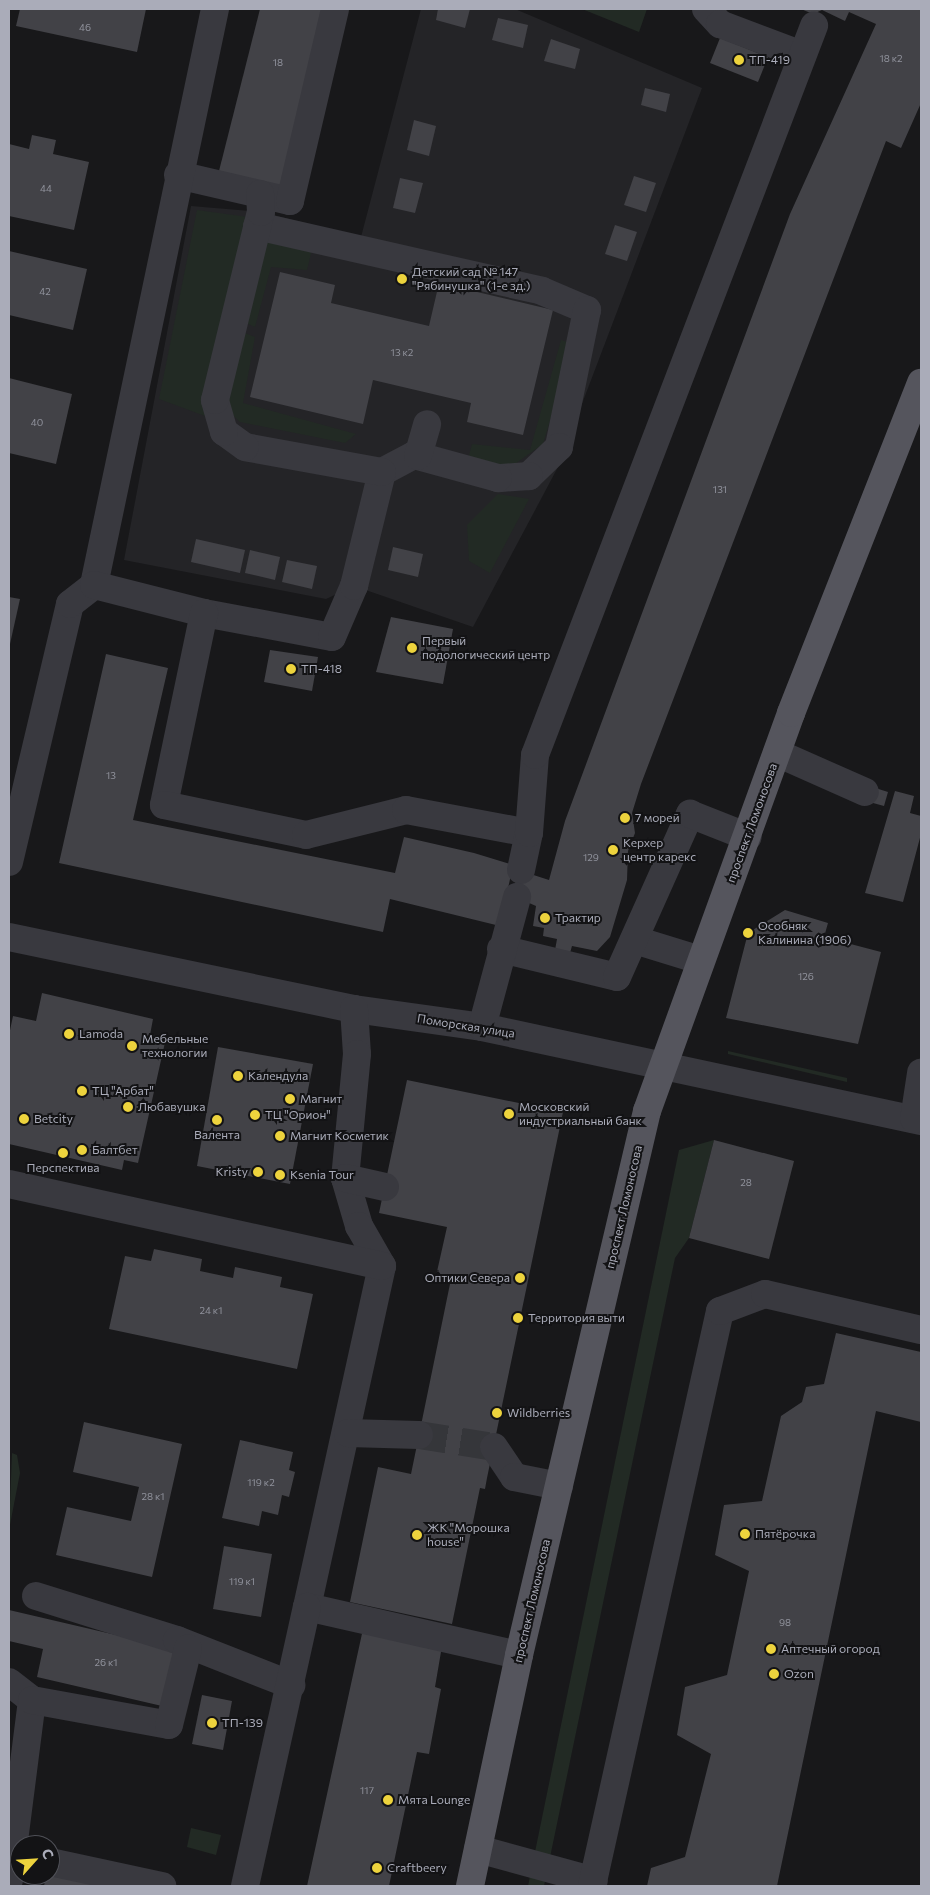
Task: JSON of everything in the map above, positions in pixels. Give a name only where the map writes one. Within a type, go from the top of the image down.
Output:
[{"type":"main road","name":"проспект Ломоносова","points":[[470,1886],[519,1655],[661,1068],[700,960],[748,837],[777,753],[921,383]]},
{"type":"street","points":[[9,862],[70,604],[94,585],[178,175],[215,9]]},
{"type":"street","points":[[178,175],[290,201],[335,9]]},
{"type":"street","points":[[706,9],[720,24],[802,55]]},
{"type":"street","points":[[521,870],[529,833],[535,756],[814,26]]},
{"type":"street","points":[[257,226],[542,292],[587,310],[560,446],[529,476],[498,478],[418,456],[382,472],[245,447],[224,432],[215,400],[257,226],[260,194]]},
{"type":"street","points":[[418,456],[427,424]]},
{"type":"street","points":[[94,585],[204,613],[332,637],[354,586],[382,472]]},
{"type":"street","points":[[204,613],[164,806],[306,835],[406,810],[529,833]]},
{"type":"street","points":[[777,753],[865,792]]},
{"type":"street","points":[[501,949],[617,977],[636,940],[690,814],[748,837]]},
{"type":"street","points":[[482,1027],[516,897]]},
{"type":"street","name":"Поморская улица","points":[[9,937],[354,1009],[482,1027],[661,1068],[918,1120]]},
{"type":"street","points":[[636,940],[700,960]]},
{"type":"street","points":[[245,1886],[348,1433],[382,1266],[359,1226],[346,1178],[357,1054],[354,1009]]},
{"type":"street","points":[[918,1120],[921,1073]]},
{"type":"street","points":[[346,1178],[385,1186]]},
{"type":"street","points":[[9,1184],[382,1266]]},
{"type":"street","points":[[478,1849],[593,1883],[720,1311],[765,1294],[921,1330]]},
{"type":"street","points":[[348,1433],[419,1435]]},
{"type":"street","points":[[494,1447],[514,1477],[559,1486]]},
{"type":"street","points":[[36,1596],[177,1640],[188,1648],[291,1685]]},
{"type":"street","points":[[307,1607],[519,1655]]},
{"type":"street","points":[[9,1682],[32,1700],[169,1725],[188,1648]]},
{"type":"street","points":[[16,1835],[32,1700]]},
{"type":"street","points":[[60,1864],[162,1886]]},
{"type":"shaded area","name":"Детский сад № 147 \"Рябинушка\" (1-е зд.)","points":[[421,9],[515,9],[702,88],[558,467],[473,627],[354,586],[326,599],[124,560],[191,206],[261,212],[361,237]]},
{"type":"shaded area","points":[[582,9],[647,9],[639,32]]},
{"type":"shaded area","points":[[197,210],[248,217],[205,416],[159,399]]},
{"type":"shaded area","points":[[264,232],[313,245],[307,270],[271,267],[255,327],[239,320]]},
{"type":"shaded area","points":[[240,331],[255,337],[243,403],[356,434],[345,443],[240,422],[227,410]]},
{"type":"shaded area","points":[[561,340],[573,344],[543,444],[512,466],[468,459],[472,444],[530,450]]},
{"type":"shaded area","points":[[498,494],[529,499],[490,573],[469,561],[467,525]]},
{"type":"shaded area","points":[[728,1051],[847,1078],[847,1082],[728,1054]]},
{"type":"shaded area","points":[[714,1140],[689,1238],[675,1258],[544,1886],[528,1886],[679,1150]]},
{"type":"shaded area","points":[[12,1453],[17,1455],[20,1473],[9,1530]]},
{"type":"shaded area","points":[[191,1828],[221,1835],[216,1855],[187,1847]]},
{"type":"building","points":[[20,9],[146,9],[137,52],[16,26]]},
{"type":"building","points":[[260,9],[323,9],[281,186],[219,171]]},
{"type":"building","points":[[438,9],[470,9],[465,28],[436,20]]},
{"type":"building","points":[[801,9],[921,9],[921,103],[901,148],[886,141],[641,784],[632,813],[635,833],[628,851],[627,880],[610,937],[597,951],[572,946],[570,953],[555,950],[557,939],[543,936],[544,928],[533,926],[536,906],[513,896],[518,870],[549,880],[565,821],[790,214],[876,24],[849,12],[845,21],[822,10],[813,14]]},
{"type":"building","points":[[498,18],[528,25],[523,48],[492,40]]},
{"type":"building","name":"ТП-419","points":[[720,38],[768,57],[758,82],[710,63]]},
{"type":"building","points":[[551,39],[580,49],[575,69],[544,61]]},
{"type":"building","points":[[645,88],[670,94],[666,112],[641,105]]},
{"type":"building","points":[[414,120],[436,126],[429,156],[407,150]]},
{"type":"building","points":[[32,135],[56,140],[53,154],[89,162],[74,230],[9,216],[9,144],[29,149]]},
{"type":"building","points":[[634,176],[656,183],[646,212],[624,205]]},
{"type":"building","points":[[400,178],[423,183],[415,213],[393,208]]},
{"type":"building","points":[[615,225],[637,232],[627,261],[605,254]]},
{"type":"building","points":[[9,251],[87,269],[73,330],[9,315]]},
{"type":"building","points":[[280,272],[335,285],[331,303],[429,326],[439,283],[553,310],[523,435],[467,422],[471,403],[373,380],[363,424],[250,397]]},
{"type":"building","points":[[9,378],[72,394],[56,464],[9,453]]},
{"type":"building","points":[[196,539],[245,550],[240,573],[191,562]]},
{"type":"building","points":[[393,547],[423,554],[418,577],[388,570]]},
{"type":"building","points":[[250,550],[280,557],[275,580],[245,573]]},
{"type":"building","points":[[287,560],[317,566],[312,589],[282,582]]},
{"type":"building","points":[[9,597],[20,599],[10,644],[9,644]]},
{"type":"building","points":[[391,617],[453,629],[443,684],[376,672]]},
{"type":"building","name":"ТП-418","points":[[270,650],[318,657],[312,691],[264,682]]},
{"type":"building","points":[[106,654],[168,668],[133,820],[395,873],[404,837],[474,853],[513,865],[500,926],[390,899],[383,932],[59,863]]},
{"type":"building","points":[[866,785],[888,792],[884,806],[862,800]]},
{"type":"building","points":[[895,791],[914,796],[910,813],[921,816],[921,834],[903,902],[865,893]]},
{"type":"building","points":[[785,910],[828,923],[824,937],[881,952],[858,1044],[726,1018],[748,933]]},
{"type":"building","name":"ТЦ \"Арбат\"","points":[[42,993],[153,1019],[150,1035],[166,1038],[138,1163],[124,1160],[122,1170],[9,1144],[9,1035],[13,1016],[36,1021]]},
{"type":"building","name":"ТЦ \"Орион\"","points":[[218,1047],[313,1064],[290,1184],[197,1166]]},
{"type":"building","points":[[407,1080],[563,1112],[485,1489],[480,1488],[452,1624],[350,1602],[378,1467],[411,1474],[451,1279],[436,1276],[447,1227],[379,1213]]},
{"type":"building","points":[[714,1140],[794,1161],[769,1259],[689,1238]]},
{"type":"building","points":[[154,1249],[202,1259],[200,1271],[233,1278],[235,1267],[282,1277],[280,1287],[313,1294],[297,1369],[109,1329],[125,1256],[151,1261]]},
{"type":"building","points":[[836,1333],[921,1352],[921,1422],[876,1411],[777,1886],[647,1886],[651,1868],[685,1857],[711,1754],[677,1735],[685,1687],[727,1675],[749,1571],[715,1555],[724,1505],[762,1501],[781,1416],[802,1402],[806,1387],[824,1384]]},
{"type":"building","points":[[84,1422],[182,1444],[152,1577],[56,1555],[67,1507],[131,1521],[139,1487],[73,1472]]},
{"type":"building","points":[[240,1440],[293,1452],[289,1470],[295,1472],[289,1497],[282,1495],[278,1515],[262,1511],[259,1526],[222,1518]]},
{"type":"building","points":[[224,1546],[272,1554],[261,1617],[213,1609]]},
{"type":"building","points":[[9,1610],[176,1649],[162,1706],[37,1677],[43,1649],[9,1641]]},
{"type":"building","points":[[363,1629],[442,1646],[435,1687],[441,1689],[429,1754],[417,1752],[389,1886],[307,1886]]},
{"type":"building","name":"ТП-139","points":[[202,1695],[232,1701],[223,1750],[192,1744]]},
{"type":"building","points":[[60,1877],[104,1886],[44,1886],[60,1885]]},
{"type":"tunnel","points":[[419,1435],[494,1447]]},
{"type":"place","name":"ТП-419","points":[[739,60]]},
{"type":"place","name":"Детский сад № 147 \"Рябинушка\" (1-е зд.)","points":[[402,279]]},
{"type":"place","name":"Первый подологический центр","points":[[412,648]]},
{"type":"place","name":"ТП-418","points":[[291,669]]},
{"type":"place","name":"7 морей","points":[[625,818]]},
{"type":"place","name":"Керхер центр карекс","points":[[613,850]]},
{"type":"place","name":"Трактир","points":[[545,918]]},
{"type":"place","name":"Особняк Калинина (1906)","points":[[748,933]]},
{"type":"place","name":"Lamoda","points":[[69,1034]]},
{"type":"place","name":"Мебельные технологии","points":[[132,1046]]},
{"type":"place","name":"Календула","points":[[238,1076]]},
{"type":"place","name":"ТЦ \"Арбат\"","points":[[82,1091]]},
{"type":"place","name":"Магнит","points":[[290,1099]]},
{"type":"place","name":"Любавушка","points":[[128,1107]]},
{"type":"place","name":"Московский индустриальный банк","points":[[509,1114]]},
{"type":"place","name":"ТЦ \"Орион\"","points":[[255,1115]]},
{"type":"place","name":"Betcity","points":[[24,1119]]},
{"type":"place","name":"Валента","points":[[217,1120]]},
{"type":"place","name":"Магнит Косметик","points":[[280,1136]]},
{"type":"place","name":"Балтбет","points":[[82,1150]]},
{"type":"place","name":"Перспектива","points":[[63,1153]]},
{"type":"place","name":"Kristy","points":[[258,1172]]},
{"type":"place","name":"Ksenia Tour","points":[[280,1175]]},
{"type":"place","name":"Оптики Севера","points":[[520,1278]]},
{"type":"place","name":"Территория выти","points":[[518,1318]]},
{"type":"place","name":"Wildberries","points":[[497,1413]]},
{"type":"place","name":"Пятёрочка","points":[[745,1534]]},
{"type":"place","name":"ЖК \"Морошка house\"","points":[[417,1535]]},
{"type":"place","name":"Аптечный огород","points":[[771,1649]]},
{"type":"place","name":"Ozon","points":[[774,1674]]},
{"type":"place","name":"ТП-139","points":[[212,1723]]},
{"type":"place","name":"Мята Lounge","points":[[388,1800]]},
{"type":"place","name":"Craftbeery","points":[[377,1868]]}]
